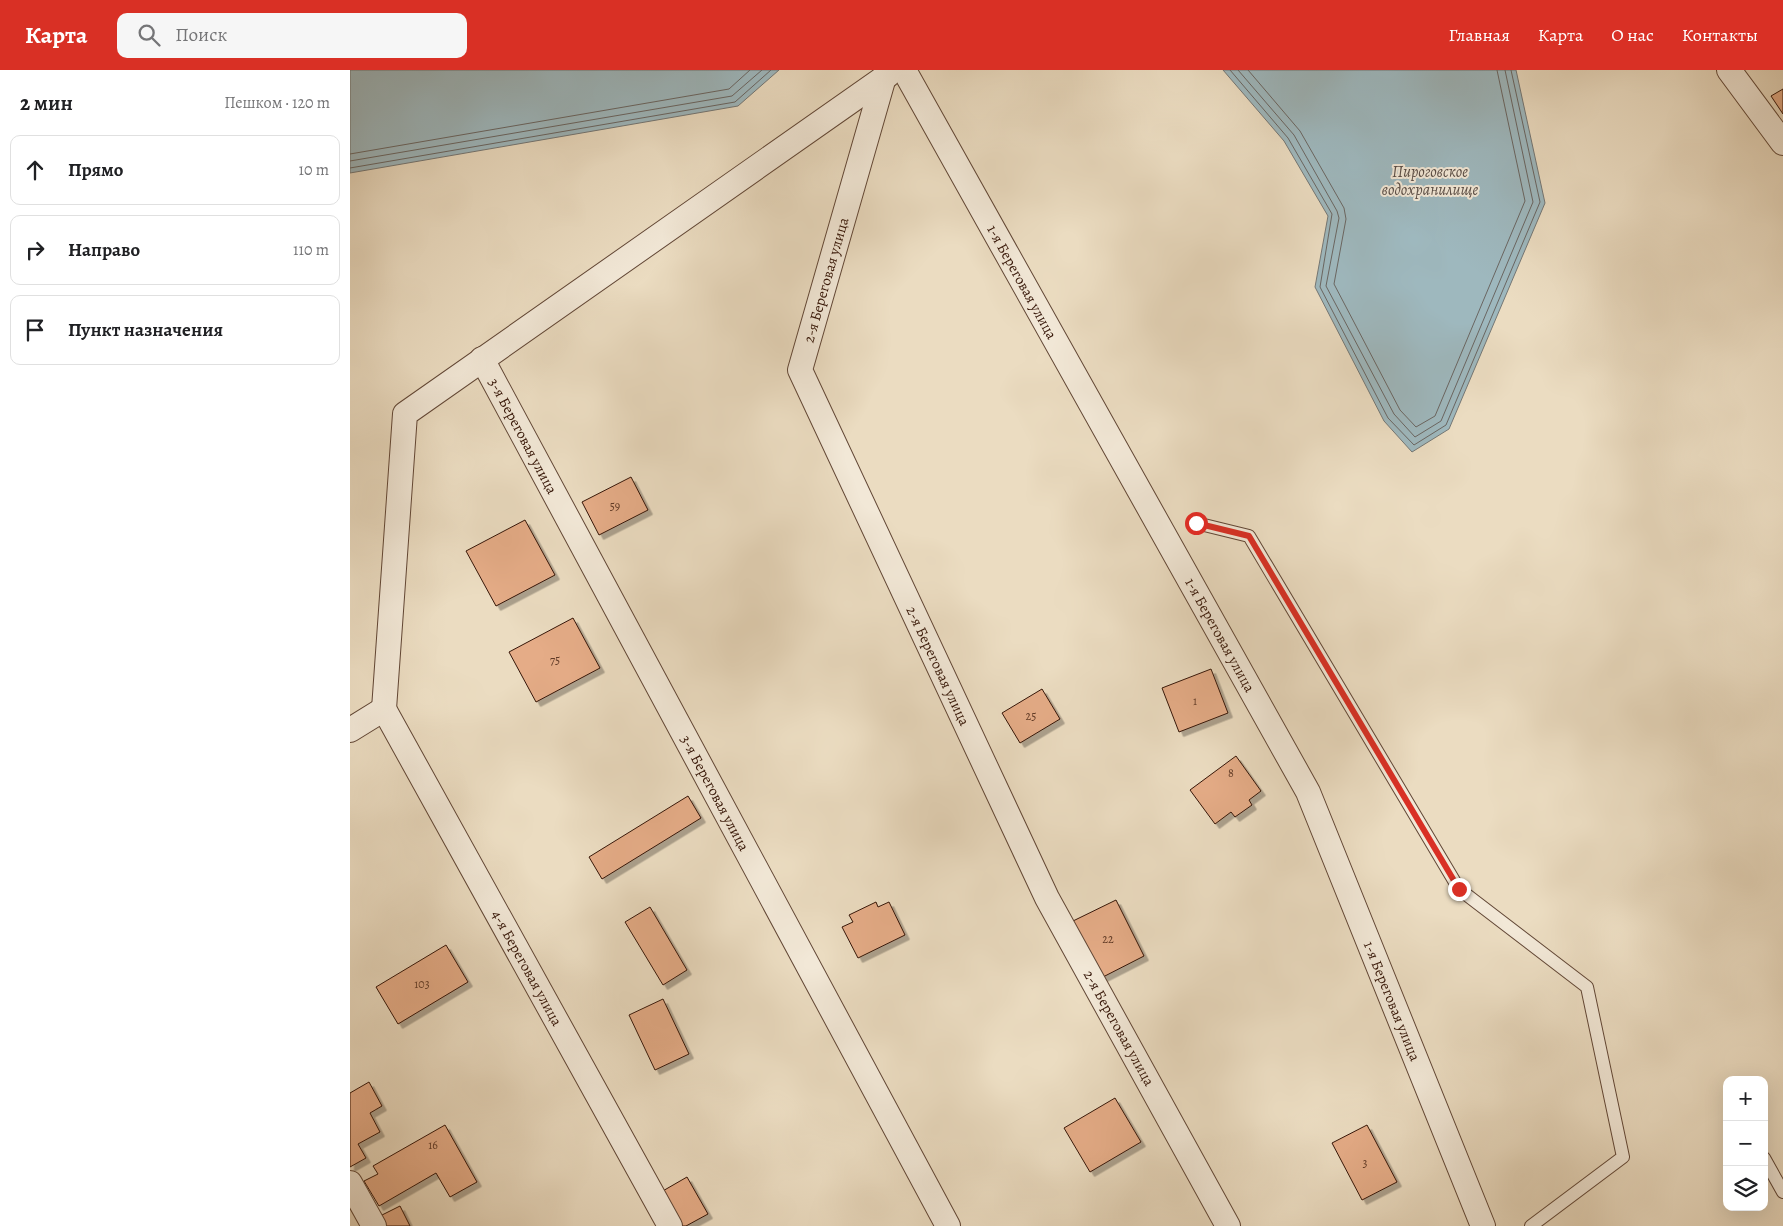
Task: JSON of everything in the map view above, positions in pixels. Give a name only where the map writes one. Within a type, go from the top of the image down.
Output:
[{"type":"street","points":[[1729,70],[1783,144]]},
{"type":"street","points":[[350,730],[384,709],[405,414],[895,72]]},
{"type":"street","name":"2-я Береговая улица","points":[[895,72],[800,370],[1047,898],[1228,1226]]},
{"type":"street","name":"1-я Береговая улица","points":[[895,72],[1308,792],[1483,1226]]},
{"type":"street","name":"3-я Береговая улица","points":[[482,359],[948,1226]]},
{"type":"street","name":"4-я Береговая улица","points":[[384,709],[670,1226]]},
{"type":"street","points":[[350,1182],[374,1226]]},
{"type":"lane","points":[[1196,523],[1249,536],[1459,889],[1586,987],[1623,1157],[1531,1226]]},
{"type":"lane","points":[[1768,1165],[1783,1192]]},
{"type":"water","points":[[350,70],[779,70],[738,106],[350,173]]},
{"type":"water","name":"Пироговское водохранилище","points":[[1223,70],[1516,70],[1545,203],[1449,429],[1412,452],[1384,421],[1315,287],[1328,216],[1284,141]]},
{"type":"building","points":[[1783,89],[1783,114],[1771,96]]},
{"type":"building","points":[[631,477],[648,510],[599,535],[582,502]]},
{"type":"building","points":[[525,520],[555,575],[496,606],[466,551]]},
{"type":"building","points":[[573,618],[600,668],[536,702],[509,652]]},
{"type":"building","points":[[1211,669],[1228,713],[1179,732],[1162,688]]},
{"type":"building","points":[[1042,689],[1060,719],[1020,743],[1002,713]]},
{"type":"building","points":[[1236,756],[1261,791],[1249,800],[1252,805],[1235,817],[1231,812],[1215,824],[1190,790]]},
{"type":"building","points":[[688,796],[701,818],[602,879],[589,857]]},
{"type":"building","points":[[1116,900],[1144,956],[1101,978],[1073,921]]},
{"type":"building","points":[[876,902],[878,907],[889,902],[905,935],[858,958],[842,927],[853,922],[849,915]]},
{"type":"building","points":[[650,907],[687,970],[663,985],[625,922]]},
{"type":"building","points":[[446,945],[468,982],[398,1024],[376,987]]},
{"type":"building","points":[[663,999],[689,1054],[655,1070],[629,1015]]},
{"type":"building","points":[[369,1082],[382,1106],[370,1113],[380,1132],[358,1144],[366,1158],[350,1167],[350,1093]]},
{"type":"building","points":[[1115,1098],[1141,1142],[1090,1172],[1064,1128]]},
{"type":"building","points":[[445,1125],[477,1182],[450,1197],[436,1173],[379,1206],[364,1181],[378,1174],[373,1166]]},
{"type":"building","points":[[1367,1125],[1397,1182],[1362,1200],[1332,1143]]},
{"type":"building","points":[[687,1177],[708,1214],[686,1226],[680,1226],[661,1192]]},
{"type":"building","points":[[400,1206],[410,1226],[383,1226],[378,1217]]},
{"type":"route","points":[[1196,523],[1249,536],[1459,889]]}]
